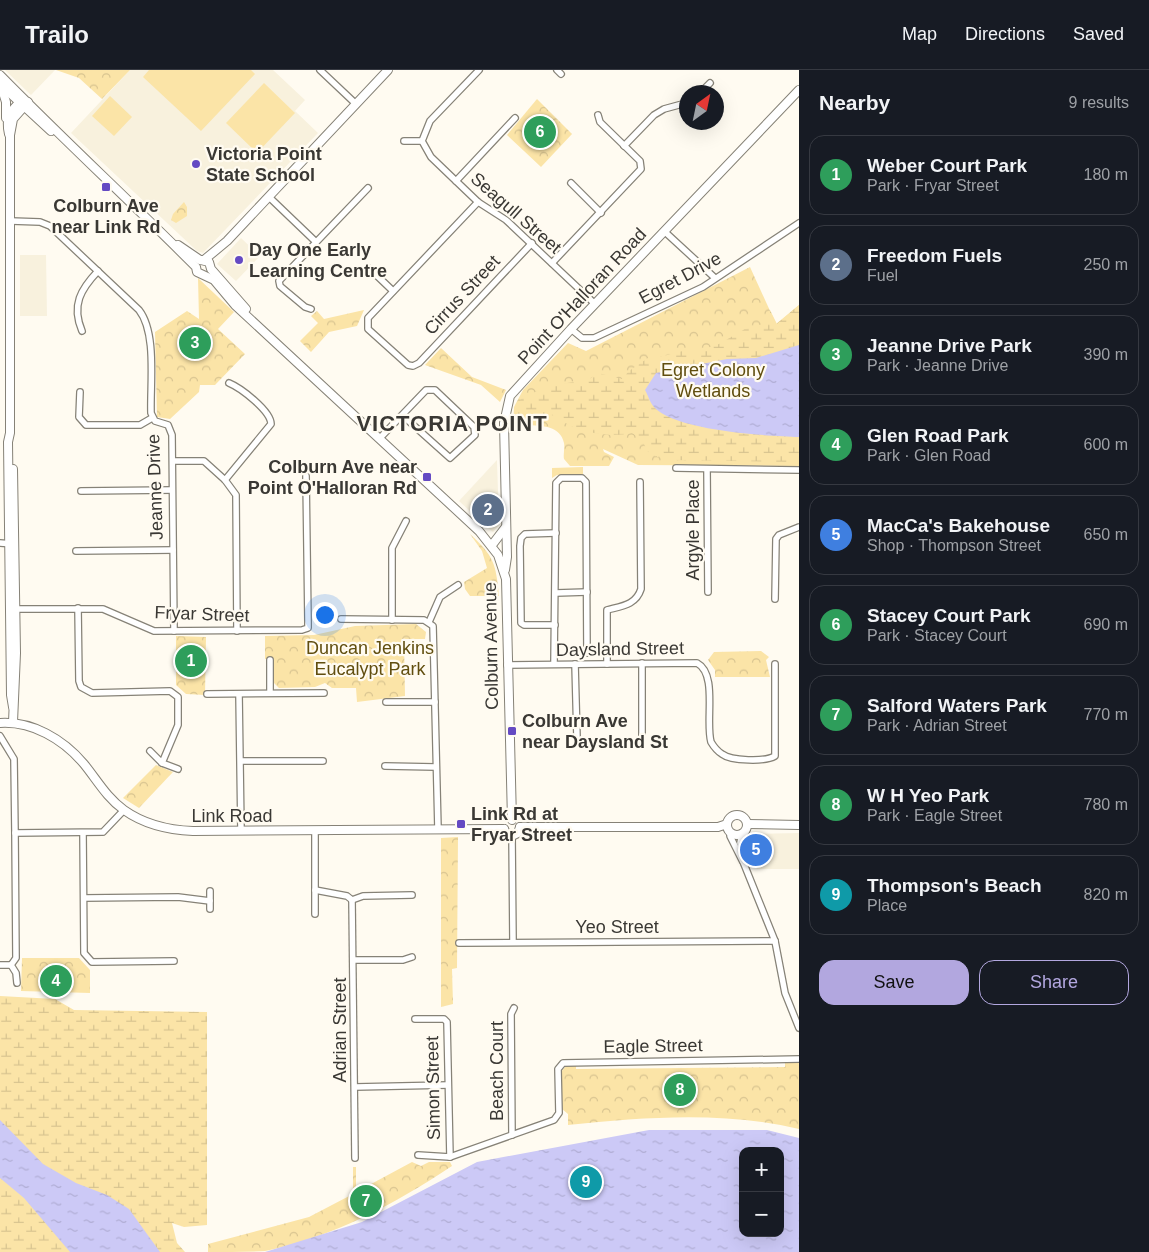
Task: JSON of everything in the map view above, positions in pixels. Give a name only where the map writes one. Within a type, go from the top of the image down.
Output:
[{"type":"street","points":[[320,70],[356,104]]},
{"type":"street","points":[[204,275],[204,264],[388,70]]},
{"type":"street","points":[[404,142],[422,141],[430,121],[478,70]]},
{"type":"street","name":"Colburn Avenue","points":[[0,75],[24,102],[162,233],[204,264],[266,332]]},
{"type":"street","points":[[707,85],[710,82]]},
{"type":"street","points":[[0,84],[6,102],[6,123],[10,136]]},
{"type":"street","name":"Colburn Avenue","points":[[0,84],[24,102]]},
{"type":"street","name":"Point O'Halloran Road","points":[[504,572],[507,557],[504,423],[508,403],[516,388],[799,90]]},
{"type":"street","points":[[6,123],[9,114],[24,102]]},
{"type":"street","points":[[13,722],[13,707],[16,693],[10,433],[10,136],[13,119],[24,102]]},
{"type":"street","points":[[624,146],[654,115],[664,109],[679,105]]},
{"type":"street","points":[[552,263],[641,169],[642,165],[600,122],[598,115]]},
{"type":"street","points":[[456,180],[515,118]]},
{"type":"street","name":"Seagull Street","points":[[422,141],[431,157],[478,202],[506,220],[595,304]]},
{"type":"street","points":[[571,183],[601,213]]},
{"type":"street","points":[[311,309],[305,307],[280,286],[279,281],[368,188]]},
{"type":"street","points":[[269,197],[316,242]]},
{"type":"street","points":[[370,269],[393,291],[478,202]]},
{"type":"street","name":"Jeanne Drive","points":[[10,221],[40,222],[50,226],[146,319],[150,338],[152,418],[168,425],[171,429],[173,460],[174,631]]},
{"type":"street","name":"Egret Drive","points":[[571,329],[582,338],[594,338],[703,287],[799,223]]},
{"type":"street","points":[[664,231],[715,278]]},
{"type":"street","name":"Cirrus Street","points":[[393,291],[368,318],[368,329],[408,365],[413,366],[532,243]]},
{"type":"street","name":"Colburn Avenue","points":[[204,264],[199,274],[214,280],[235,305],[380,438],[492,545],[504,572],[512,820]]},
{"type":"street","points":[[82,331],[79,324],[80,293],[98,271]]},
{"type":"street","points":[[225,480],[271,424],[271,419],[267,414],[239,388],[229,383]]},
{"type":"street","points":[[380,438],[402,415],[426,390],[430,389],[435,390],[474,427],[475,434],[450,458],[402,415]]},
{"type":"street","points":[[80,392],[79,417],[86,425],[140,424],[152,418]]},
{"type":"street","points":[[173,460],[204,461],[225,480],[236,495],[237,631]]},
{"type":"street","points":[[676,468],[799,470]]},
{"type":"street","name":"Argyle Place","points":[[707,469],[708,592]]},
{"type":"street","name":"Fryar Street","points":[[13,609],[103,608],[154,631],[302,630],[308,628],[306,476]]},
{"type":"street","points":[[554,664],[556,483],[561,478],[585,480],[587,653]]},
{"type":"street","points":[[607,664],[607,610],[636,600],[641,589],[640,482]]},
{"type":"street","points":[[81,490],[172,490]]},
{"type":"street","points":[[392,620],[392,548],[406,521]]},
{"type":"street","points":[[492,545],[502,535],[505,526]]},
{"type":"street","points":[[775,599],[776,539],[779,535],[799,527]]},
{"type":"street","points":[[555,625],[524,625],[521,623],[520,546],[521,538],[525,534],[556,533]]},
{"type":"street","points":[[0,543],[12,544]]},
{"type":"street","points":[[76,551],[173,550]]},
{"type":"street","points":[[429,622],[440,597],[458,584]]},
{"type":"street","points":[[556,593],[587,592]]},
{"type":"street","points":[[78,608],[78,681],[81,687],[92,693],[170,692],[178,697],[178,725],[162,763]]},
{"type":"street","points":[[341,618],[429,622]]},
{"type":"street","points":[[429,622],[435,630],[435,767],[438,829]]},
{"type":"street","points":[[270,660],[270,693]]},
{"type":"street","points":[[642,663],[642,738]]},
{"type":"street","name":"Daysland Street","points":[[508,665],[698,663],[703,666],[708,675],[709,735],[715,748],[721,754],[734,759],[770,759],[775,756],[775,664]]},
{"type":"street","points":[[575,664],[577,738]]},
{"type":"street","points":[[207,694],[324,693]]},
{"type":"street","points":[[239,694],[241,831]]},
{"type":"street","points":[[386,702],[435,702]]},
{"type":"street","name":"Link Road","points":[[0,722],[13,722],[37,729],[61,743],[83,764],[108,796],[124,810],[139,819],[166,828],[193,831],[504,829]]},
{"type":"street","points":[[0,736],[14,759],[16,958],[11,965]]},
{"type":"street","points":[[150,751],[162,763],[178,769]]},
{"type":"street","points":[[241,761],[323,761]]},
{"type":"street","points":[[386,766],[435,767]]},
{"type":"street","points":[[15,834],[103,832],[124,810]]},
{"type":"street","points":[[744,864],[738,857],[730,836],[732,833],[727,824],[729,818],[737,814],[745,818],[747,824],[742,833],[740,843],[744,864],[775,940],[785,993],[799,1028]]},
{"type":"street","points":[[512,836],[506,833],[504,829],[507,822],[516,821],[520,827]]},
{"type":"street","points":[[520,827],[718,827],[727,824]]},
{"type":"street","points":[[747,824],[799,825]]},
{"type":"street","points":[[512,836],[518,833],[520,827]]},
{"type":"street","points":[[315,830],[315,914]]},
{"type":"street","points":[[83,833],[84,953],[92,962],[174,961]]},
{"type":"street","points":[[732,833],[742,833]]},
{"type":"street","points":[[512,836],[513,942]]},
{"type":"street","points":[[315,890],[347,896],[352,900],[363,896],[412,896]]},
{"type":"street","points":[[210,891],[210,909]]},
{"type":"street","points":[[84,898],[178,897],[210,901]]},
{"type":"street","name":"Adrian Street","points":[[352,900],[355,1158]]},
{"type":"street","name":"Yeo Street","points":[[459,943],[775,940]]},
{"type":"street","points":[[354,960],[403,960],[412,957]]},
{"type":"street","points":[[0,965],[11,965]]},
{"type":"street","points":[[11,965],[16,973],[16,982]]},
{"type":"street","name":"Beach Court","points":[[512,1135],[511,1014],[514,1008]]},
{"type":"street","name":"Simon Street","points":[[415,1019],[445,1020],[447,1022],[450,1157]]},
{"type":"street","name":"Eagle Street","points":[[512,1135],[554,1120],[558,1116],[558,1069],[563,1063],[799,1059]]},
{"type":"street","points":[[355,1087],[448,1085]]},
{"type":"street","points":[[418,1155],[450,1157],[512,1135]]},
{"type":"shaded area","points":[[5,70],[55,70],[31,95]]},
{"type":"shaded area","name":"Victoria Point State School","points":[[130,70],[273,70],[305,100],[295,111],[318,133],[203,253],[197,251],[71,133]]},
{"type":"shaded area","name":"Day One Early Learning Centre","points":[[241,238],[260,256],[236,281],[217,264]]},
{"type":"shaded area","points":[[20,255],[46,255],[47,316],[20,316]]},
{"type":"shaded area","points":[[497,460],[499,525],[493,532],[459,501]]},
{"type":"shaded area","points":[[799,833],[799,869],[757,869],[747,848],[748,837],[755,834]]},
{"type":"green space","points":[[56,70],[130,70],[102,99],[79,78]]},
{"type":"green space","points":[[149,70],[251,70],[255,74],[201,131],[143,77]]},
{"type":"green space","points":[[264,83],[295,113],[257,153],[226,123]]},
{"type":"green space","points":[[110,96],[132,117],[114,136],[92,116]]},
{"type":"green space","points":[[537,99],[572,134],[541,167],[507,135]]},
{"type":"green space","points":[[184,202],[187,207],[187,216],[176,223],[171,220],[173,214]]},
{"type":"green space","name":"Egret Colony Wetlands","points":[[750,267],[776,324],[799,305],[799,466],[638,465],[603,449],[604,452],[614,457],[609,466],[570,466],[564,459],[564,443],[557,431],[543,426],[513,425],[514,407],[523,390],[568,343],[586,351]]},
{"type":"green space","points":[[198,278],[234,312],[218,329],[245,354],[215,385],[200,385],[199,392],[170,419],[157,417],[155,332],[187,311],[199,319]]},
{"type":"green space","points":[[799,305],[799,345],[756,358],[727,359],[656,373],[655,408],[689,423],[725,431],[743,434],[799,437],[799,462],[671,460],[665,455],[657,457],[647,451],[642,439],[632,433],[607,435],[588,432],[571,426],[551,414],[533,418],[517,417],[516,406],[524,395],[564,383],[582,382],[598,373],[622,379],[629,371],[648,358],[682,351],[698,351],[719,344],[745,329],[763,324],[770,317],[770,310],[777,324]]},
{"type":"green space","points":[[364,310],[357,326],[329,332],[311,352],[300,341],[318,323],[311,316],[317,311],[324,319]]},
{"type":"green space","points":[[441,348],[472,377],[506,390],[500,402],[481,385],[425,365]]},
{"type":"green space","points":[[583,467],[583,474],[557,475],[552,478],[552,468]]},
{"type":"green space","points":[[470,534],[484,548],[492,561],[497,576],[499,596],[470,596],[465,589],[464,582],[487,568],[482,551]]},
{"type":"green space","name":"Duncan Jenkins Eucalypt Park","points":[[416,624],[426,632],[425,639],[404,639],[405,696],[357,702],[356,688],[332,688],[325,683],[315,687],[279,688],[274,683],[274,659],[265,659],[265,636],[314,635],[355,626]]},
{"type":"green space","points":[[176,636],[206,637],[205,695],[186,694],[176,685]]},
{"type":"green space","points":[[761,651],[769,657],[766,660],[770,677],[715,677],[715,670],[708,660],[714,652]]},
{"type":"green space","points":[[156,765],[173,772],[139,808],[123,798]]},
{"type":"green space","points":[[458,837],[457,968],[452,969],[453,1004],[441,1007],[441,838]]},
{"type":"green space","points":[[22,958],[79,958],[90,970],[90,993],[21,991]]},
{"type":"green space","points":[[0,996],[55,999],[74,1010],[207,1012],[207,1225],[184,1227],[172,1223],[177,1243],[185,1252],[0,1252]]},
{"type":"green space","points":[[785,1063],[799,1063],[799,1129],[742,1120],[684,1117],[568,1125],[568,1114],[562,1109],[561,1072],[566,1066],[576,1065],[576,1069],[785,1067]]},
{"type":"green space","points":[[412,1162],[421,1166],[429,1162],[450,1162],[452,1166],[363,1218],[315,1237],[265,1251],[208,1252],[208,1244],[309,1217],[353,1194],[353,1167],[356,1167],[356,1190],[360,1190]]},
{"type":"water","points":[[799,345],[799,437],[723,431],[681,422],[665,415],[654,407],[645,390],[656,373],[727,359],[756,358]]},
{"type":"water","points":[[0,1120],[43,1164],[76,1183],[107,1195],[129,1209],[160,1252],[70,1252],[24,1198],[0,1178]]},
{"type":"water","points":[[649,1130],[767,1130],[799,1138],[799,1252],[265,1252],[362,1222],[477,1162]]},
{"type":"place","name":"Stacey Court Park","points":[[540,132]]},
{"type":"place","name":"Victoria Point State School","points":[[196,164]]},
{"type":"place","name":"Colburn Ave near Link Rd","points":[[106,187]]},
{"type":"place","name":"Day One Early Learning Centre","points":[[239,260]]},
{"type":"place","name":"Jeanne Drive Park","points":[[195,343]]},
{"type":"place","name":"Colburn Ave near Point O'Halloran Rd","points":[[427,477]]},
{"type":"place","name":"Freedom Fuels","points":[[488,510]]},
{"type":"place","name":"Weber Court Park","points":[[191,661]]},
{"type":"place","name":"Colburn Ave near Daysland St","points":[[512,731]]},
{"type":"place","name":"Link Rd at Fryar Street","points":[[461,824]]},
{"type":"place","name":"MacCa's Bakehouse","points":[[756,850]]},
{"type":"place","name":"Glen Road Park","points":[[56,981]]},
{"type":"place","name":"W H Yeo Park","points":[[680,1090]]},
{"type":"place","name":"Thompson's Beach","points":[[586,1182]]},
{"type":"place","name":"Salford Waters Park","points":[[366,1201]]},
{"type":"district","name":"VICTORIA POINT","points":[[452,423]]}]
